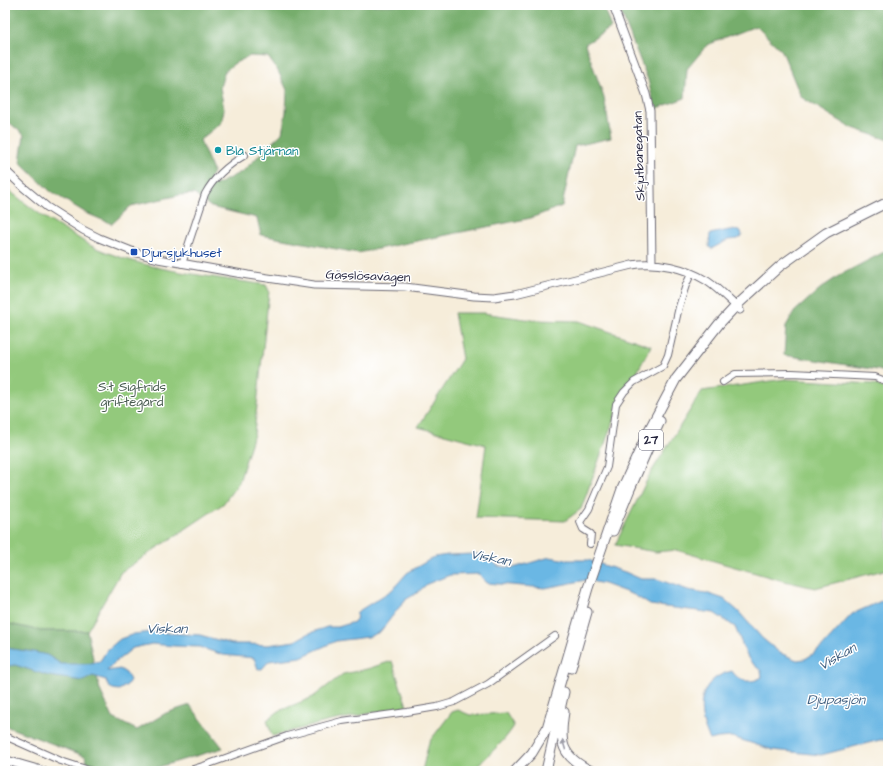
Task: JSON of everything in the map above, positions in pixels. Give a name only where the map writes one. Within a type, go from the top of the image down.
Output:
[{"type":"main road","name":"27","points":[[542,771],[563,683],[607,540],[656,429],[683,378],[738,308],[764,280],[801,250],[826,234],[888,202]]},
{"type":"main road","name":"27","points":[[738,308],[790,263],[869,215],[888,208]]},
{"type":"main road","name":"27","points":[[546,771],[563,683]]},
{"type":"main road","points":[[515,771],[532,753],[547,728],[563,683]]},
{"type":"main road","points":[[563,683],[566,694],[561,732],[564,748],[570,758],[591,771]]},
{"type":"main road","points":[[5,760],[43,771]]},
{"type":"street","name":"Skjutbanegatan","points":[[613,5],[646,94],[650,111],[652,264]]},
{"type":"street","points":[[182,264],[205,194],[210,185],[226,169],[245,155]]},
{"type":"street","name":"Gässlösavägen","points":[[5,170],[47,207],[83,230],[134,252],[182,264],[314,285],[405,287],[489,297],[515,294],[632,265],[652,264],[664,265],[707,281],[738,308]]},
{"type":"street","points":[[590,544],[591,534],[583,529],[580,522],[589,509],[607,467],[616,404],[624,392],[634,382],[663,366],[668,355],[686,284],[691,274]]},
{"type":"street","points":[[723,382],[734,374],[785,373],[875,377],[888,382]]},
{"type":"street","points":[[187,771],[206,768],[288,736],[342,721],[437,707],[454,702],[488,684],[555,636]]},
{"type":"street","points":[[5,736],[61,761],[92,771]]},
{"type":"green space","points":[[5,5],[603,5],[611,28],[585,44],[604,97],[611,138],[575,146],[562,206],[531,218],[358,253],[261,235],[257,218],[211,207],[194,194],[180,195],[131,206],[112,224],[86,213],[50,191],[20,162],[24,135],[5,119]],"holes":[[[250,56],[268,57],[278,71],[287,90],[286,112],[282,133],[243,171],[214,185],[210,179],[213,171],[200,140],[222,122],[224,109],[220,87],[225,71],[235,63]]]},
{"type":"green space","points":[[618,5],[888,5],[888,140],[850,127],[801,97],[782,51],[756,26],[707,45],[687,69],[685,98],[655,109],[648,80]]},
{"type":"green space","name":"S:t Sigfrids griftegård","points":[[5,187],[56,225],[88,244],[116,256],[180,272],[266,285],[269,291],[254,434],[239,482],[223,504],[121,572],[87,631],[41,631],[5,623]]},
{"type":"green space","points":[[888,250],[888,373],[878,370],[784,355],[786,326],[794,312],[821,288],[840,275]]},
{"type":"green space","points":[[454,313],[483,313],[532,320],[579,321],[651,346],[618,408],[581,509],[565,521],[476,518],[486,445],[418,427],[462,359]]},
{"type":"green space","points":[[785,379],[873,384],[888,389],[888,569],[815,588],[780,580],[676,550],[656,552],[615,545],[650,474],[702,391]]},
{"type":"green space","points":[[5,623],[41,631],[87,631],[100,690],[113,718],[137,730],[166,713],[190,705],[223,748],[145,771],[104,771],[87,765],[85,756],[5,726]]},
{"type":"green space","points":[[392,661],[407,706],[326,722],[272,736],[267,720],[279,711],[313,697],[343,674],[367,669]]},
{"type":"green space","points":[[458,710],[470,715],[506,713],[514,726],[500,744],[473,771],[422,771],[429,742],[452,712]]},
{"type":"water","points":[[729,230],[741,231],[742,236],[738,239],[728,240],[711,249],[709,246],[710,234]]},
{"type":"water","points":[[476,554],[487,557],[498,566],[513,568],[550,557],[567,560],[588,560],[641,579],[657,579],[688,590],[706,593],[724,599],[738,611],[762,638],[780,653],[797,660],[805,659],[822,647],[852,614],[888,598],[888,740],[880,740],[821,755],[773,750],[732,737],[710,740],[705,730],[701,708],[702,698],[711,681],[720,675],[732,671],[738,678],[746,681],[754,681],[762,677],[761,671],[750,661],[747,656],[735,627],[714,613],[650,605],[634,595],[604,584],[586,580],[545,588],[487,583],[479,574],[450,575],[427,584],[417,593],[405,600],[380,632],[368,637],[336,641],[301,657],[269,661],[262,669],[258,669],[254,658],[223,655],[199,647],[152,644],[133,648],[114,663],[107,671],[120,669],[126,673],[130,680],[127,685],[119,690],[110,688],[106,680],[93,676],[83,681],[49,676],[15,665],[5,665],[5,648],[47,655],[61,664],[87,664],[100,661],[107,650],[120,639],[134,634],[152,632],[200,635],[232,644],[268,645],[295,641],[307,634],[327,627],[338,627],[354,622],[356,620],[357,612],[392,590],[407,573],[434,557]]},
{"type":"place","name":"Blå Stjärnan","points":[[218,150]]},
{"type":"place","name":"Djursjukhuset","points":[[134,252]]},
{"type":"water label","name":"Viskan","points":[[491,557]]},
{"type":"water label","name":"Viskan","points":[[167,628]]},
{"type":"water label","name":"Viskan","points":[[837,656]]},
{"type":"water label","name":"Djupasjön","points":[[836,699]]}]
